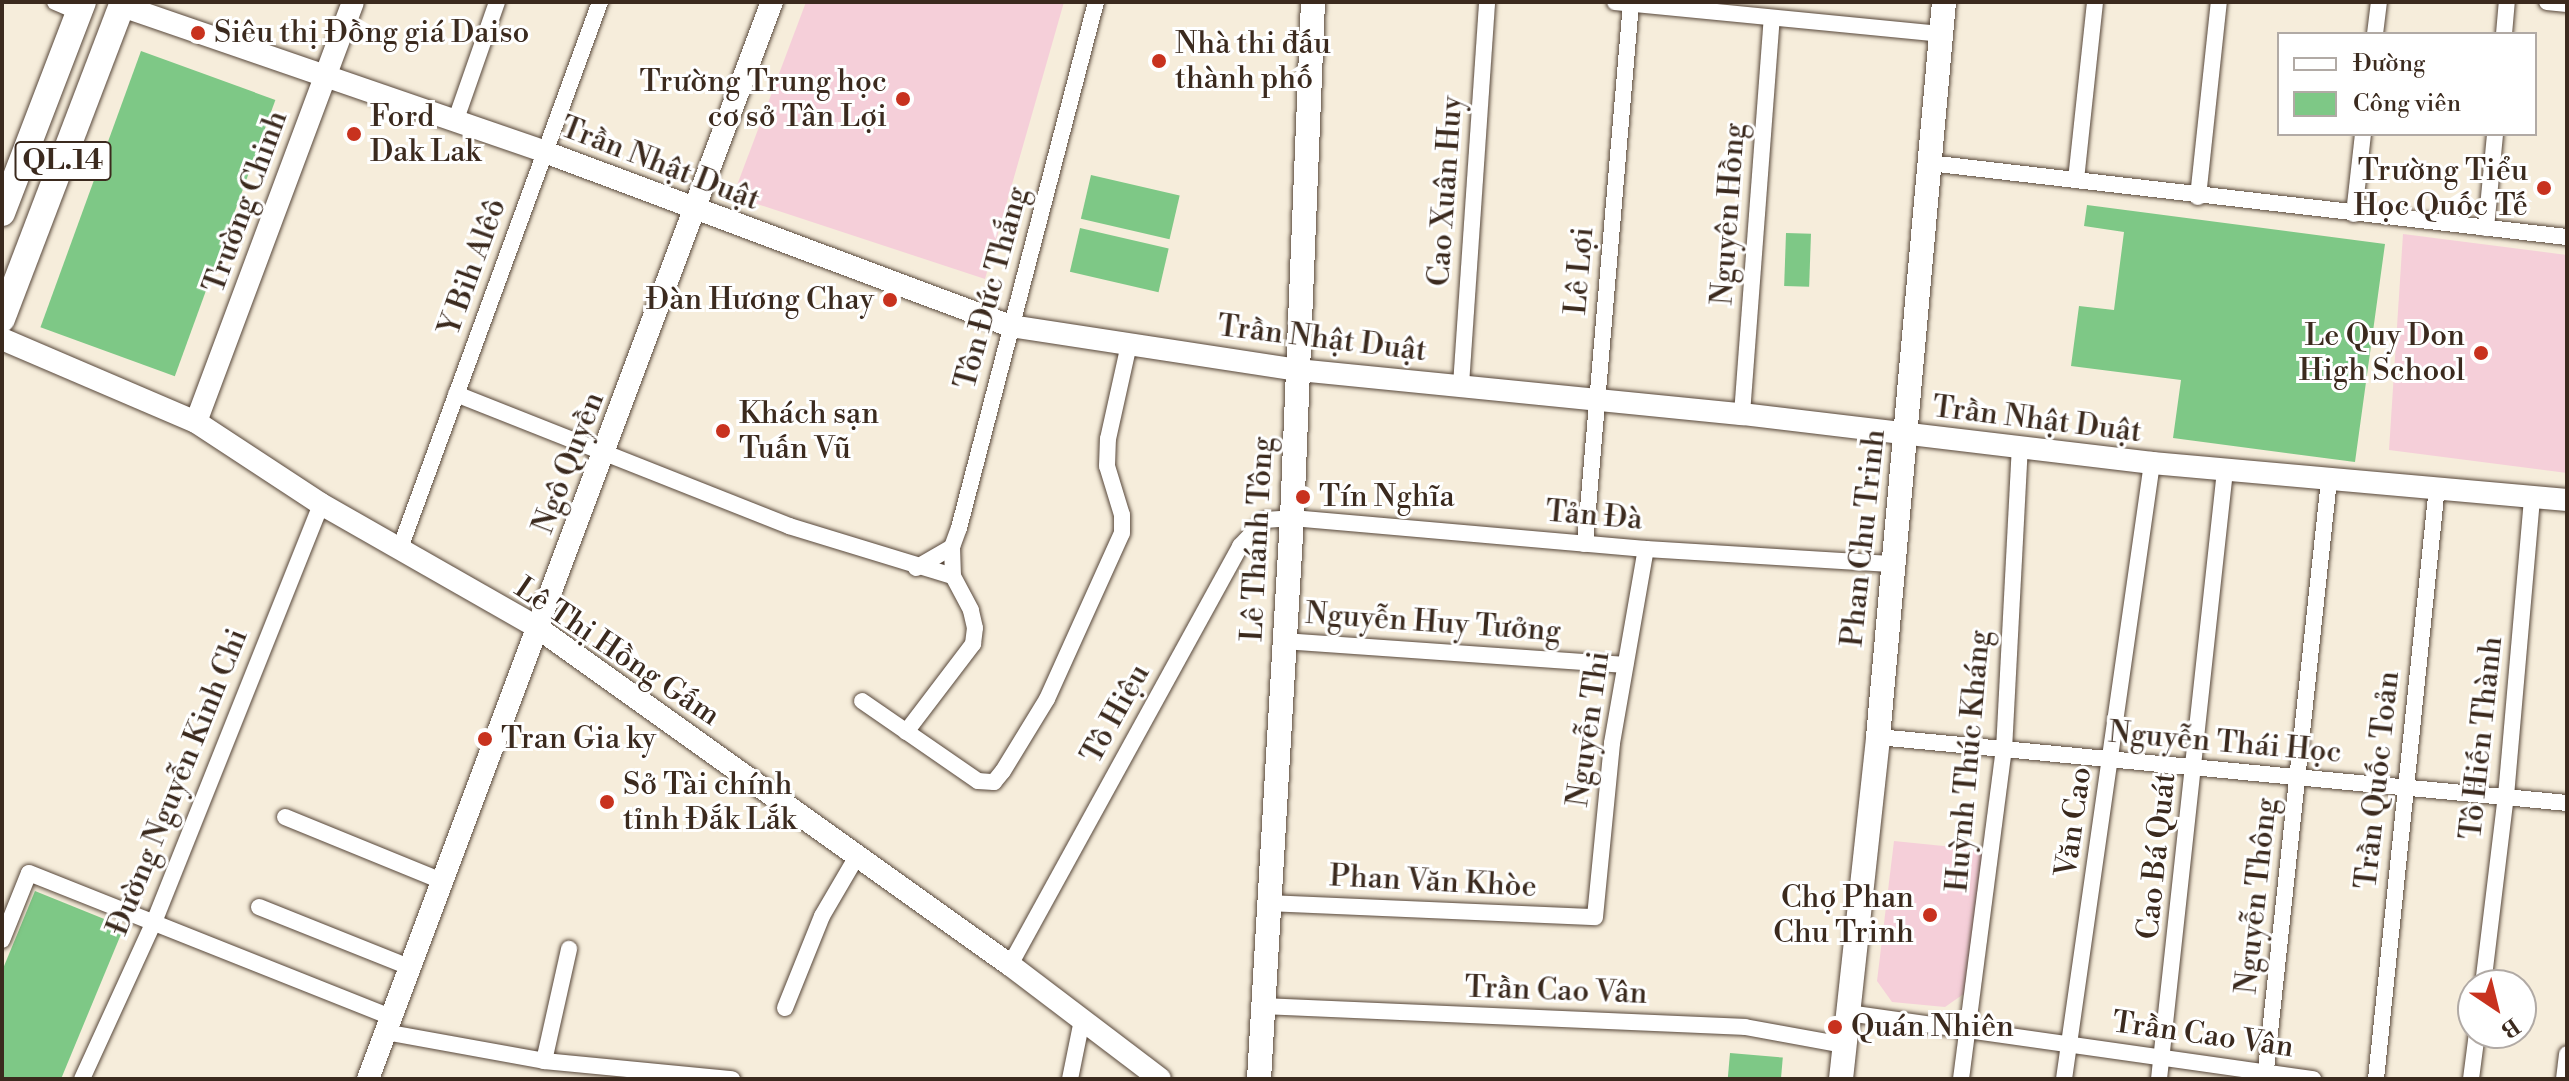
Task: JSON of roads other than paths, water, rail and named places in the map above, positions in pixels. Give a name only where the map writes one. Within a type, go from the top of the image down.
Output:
[{"type":"main road","name":"Lê Thánh Tông","points":[[1259,1079],[1292,518],[1313,2]]},
{"type":"main road","name":"Phan Chu Trinh","points":[[1841,1079],[1878,737],[1891,564],[1906,435],[1944,2]]},
{"type":"main road","name":"QL.14","points":[[2,319],[122,4]]},
{"type":"main road","name":"QL.14","points":[[2,213],[81,7]]},
{"type":"street","points":[[55,2],[81,7]]},
{"type":"street","name":"Trường Chinh","points":[[196,422],[353,2]]},
{"type":"street","points":[[455,122],[497,2]]},
{"type":"street","name":"Y Bih Alêô","points":[[399,551],[600,2]]},
{"type":"street","name":"Ngô Quyền","points":[[368,1079],[772,2]]},
{"type":"street","name":"Tôn Đức Thắng","points":[[953,576],[952,547],[1096,2]]},
{"type":"street","name":"Cao Xuân Huy","points":[[1461,385],[1487,2]]},
{"type":"street","points":[[2076,180],[2095,2]]},
{"type":"street","points":[[2198,197],[2219,2]]},
{"type":"street","points":[[2375,32],[2379,2]]},
{"type":"street","points":[[2504,32],[2507,2]]},
{"type":"street","points":[[2547,2],[2567,4]]},
{"type":"street","points":[[1623,3],[1942,34]]},
{"type":"street","name":"Lê Lợi","points":[[1585,544],[1598,402],[1623,3]]},
{"type":"street","name":"Trần Nhật Duật","points":[[122,4],[324,78],[545,152],[695,211],[1011,326],[1298,370],[1742,414],[2152,463],[2567,500]]},
{"type":"street","name":"Nguyên Hồng","points":[[1742,414],[1772,18]]},
{"type":"street","points":[[2354,214],[2363,136]]},
{"type":"street","points":[[2486,228],[2495,136]]},
{"type":"street","points":[[1929,163],[2198,197],[2567,237]]},
{"type":"street","name":"Lê Thị Hồng Gấm","points":[[2,339],[196,422],[399,551],[538,628],[1010,965],[1160,1079]]},
{"type":"street","points":[[862,701],[986,784],[998,778],[1034,724],[1122,533],[1122,515],[1107,466],[1108,439],[1129,344]]},
{"type":"street","points":[[456,394],[789,526],[916,568],[953,576],[971,610],[975,628],[973,644],[906,732]]},
{"type":"street","name":"Huỳnh Thúc Kháng","points":[[1961,1079],[2004,750],[2020,447]]},
{"type":"street","name":"Văn Cao","points":[[2064,1079],[2152,463]]},
{"type":"street","name":"Cao Bá Quát","points":[[2159,1079],[2225,470]]},
{"type":"street","name":"Nguyễn Thông","points":[[2266,1076],[2329,480]]},
{"type":"street","name":"Trần Quốc Toản","points":[[2376,1079],[2437,487]]},
{"type":"street","name":"Tô Hiến Thành","points":[[2485,969],[2506,796],[2532,497]]},
{"type":"street","name":"Đường Nguyễn Kinh Chi","points":[[82,1079],[154,922],[321,504]]},
{"type":"street","name":"Tản Đà","points":[[1292,518],[1646,549],[1891,564]]},
{"type":"street","name":"Tô Hiệu","points":[[1010,965],[1240,546],[1265,520],[1292,518]]},
{"type":"street","points":[[916,568],[952,547]]},
{"type":"street","name":"Nguyễn Thi","points":[[1595,917],[1612,743],[1646,549]]},
{"type":"street","name":"Nguyễn Huy Tưởng","points":[[1284,641],[1625,665]]},
{"type":"street","name":"Nguyễn Thái Học","points":[[1878,737],[2567,803]]},
{"type":"street","points":[[285,817],[442,881]]},
{"type":"street","points":[[785,1008],[822,916],[857,856]]},
{"type":"street","points":[[2,940],[29,873],[154,922],[388,1024],[544,1061],[732,1079]]},
{"type":"street","name":"Phan Văn Khòe","points":[[1269,903],[1595,917]]},
{"type":"street","points":[[259,907],[409,967]]},
{"type":"street","points":[[544,1061],[569,949]]},
{"type":"street","name":"Trần Cao Vân","points":[[1264,1006],[1745,1027],[1844,1045]]},
{"type":"street","name":"Trần Cao Vân","points":[[1848,1013],[1967,1033],[2163,1057],[2266,1076],[2313,1079]]},
{"type":"street","points":[[1070,1079],[1082,1020]]},
{"type":"street","points":[[2471,1079],[2475,1049]]},
{"type":"street","points":[[2564,1079],[2567,1054]]},
{"type":"place","name":"Siêu thị Đồng giá Daiso","points":[[198,33]]},
{"type":"place","name":"Nhà thi đấu thành phố","points":[[1159,61]]},
{"type":"place","name":"Trường Trung học cơ sở Tân Lợi","points":[[903,99]]},
{"type":"place","name":"Ford Dak Lak","points":[[354,134]]},
{"type":"place","name":"Trường Tiểu Học Quốc Tế","points":[[2544,188]]},
{"type":"place","name":"Đàn Hương Chay","points":[[890,300]]},
{"type":"place","name":"Le Quy Don High School","points":[[2481,353]]},
{"type":"place","name":"Khách sạn Tuấn Vũ","points":[[723,431]]},
{"type":"place","name":"Tín Nghĩa","points":[[1303,497]]},
{"type":"place","name":"Tran Gia ky","points":[[485,739]]},
{"type":"place","name":"Sở Tài chính tỉnh Đắk Lắk","points":[[607,802]]},
{"type":"place","name":"Chợ Phan Chu Trinh","points":[[1930,915]]},
{"type":"place","name":"Quán Nhiên","points":[[1835,1027]]}]
